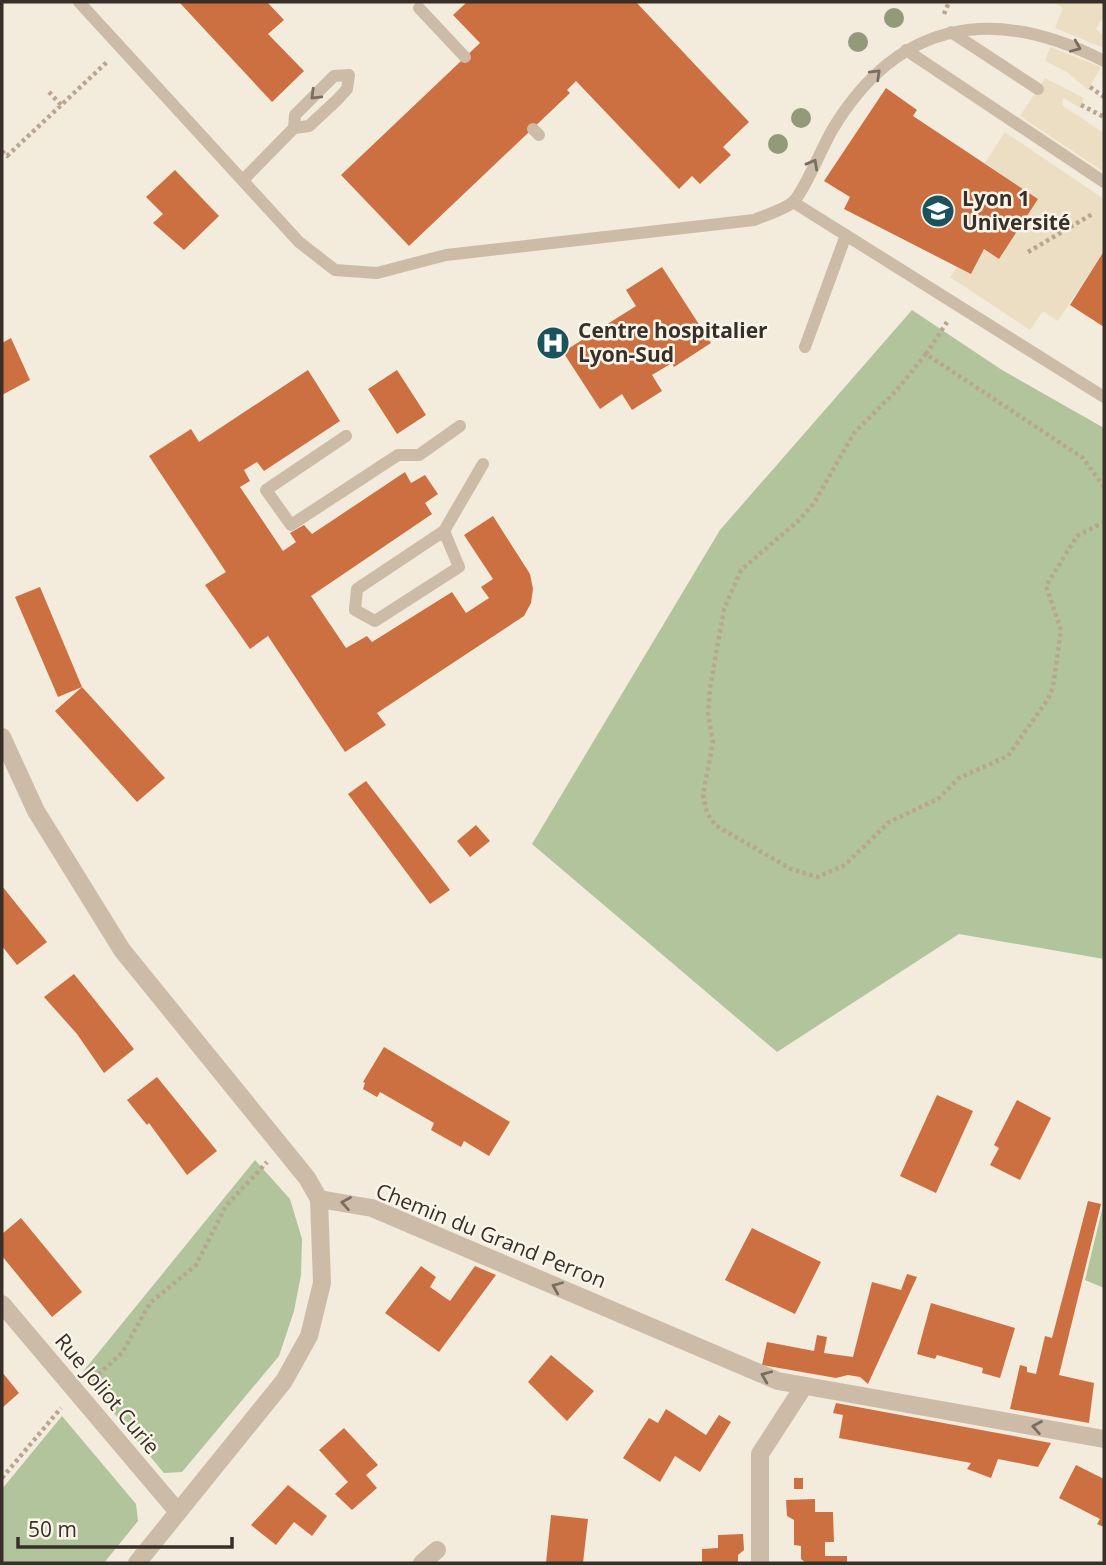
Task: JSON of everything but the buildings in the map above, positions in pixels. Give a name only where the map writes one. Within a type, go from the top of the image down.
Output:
[{"type":"street","points":[[2,737],[36,811],[122,950],[307,1178],[319,1199],[322,1283],[309,1336],[284,1381],[136,1563]]},
{"type":"street","name":"Chemin du Grand Perron","points":[[319,1199],[372,1208],[778,1381],[1104,1440]]},
{"type":"street","name":"Rue Joliot Curie","points":[[2,1304],[178,1512]]},
{"type":"street","points":[[760,1563],[760,1454],[804,1386]]},
{"type":"street","points":[[422,1563],[437,1550]]},
{"type":"lane","points":[[79,2],[299,242],[335,270],[377,273],[446,255],[754,220],[793,202],[834,127],[861,88],[893,57],[951,32],[996,27],[1030,31],[1075,46],[1104,61]]},
{"type":"lane","points":[[419,8],[464,57]]},
{"type":"lane","points":[[951,32],[1038,89]]},
{"type":"lane","points":[[906,50],[1104,181]]},
{"type":"lane","points":[[243,180],[294,128],[309,126],[337,100],[347,89],[349,75],[334,76],[295,114],[294,128]]},
{"type":"lane","points":[[793,202],[1104,397]]},
{"type":"lane","points":[[805,347],[846,235]]},
{"type":"lane","points":[[346,436],[266,490],[291,525],[398,455],[419,455],[460,426]]},
{"type":"lane","points":[[444,531],[459,567],[375,621],[355,610],[357,589],[444,531],[483,464]]},
{"type":"path","points":[[943,15],[949,2]]},
{"type":"path","points":[[2,151],[7,156],[109,60],[104,51]]},
{"type":"path","points":[[1090,86],[1104,97]]},
{"type":"path","points":[[49,92],[61,105]]},
{"type":"path","points":[[1081,105],[1104,117]]},
{"type":"path","points":[[1028,252],[1094,213]]},
{"type":"path","points":[[958,305],[905,381],[854,433],[814,503],[799,520],[741,570],[724,609],[710,688],[708,713],[713,741],[703,795],[707,813],[715,825],[791,869],[817,877],[845,865],[889,822],[938,799],[960,778],[1008,756],[1048,699],[1053,687],[1061,630],[1046,586],[1077,536],[1104,522]]},
{"type":"path","points":[[926,354],[1083,458],[1104,487]]},
{"type":"path","points":[[2,1478],[55,1414],[122,1353],[150,1303],[196,1265],[226,1206],[268,1161]]},
{"type":"green space","points":[[912,310],[1002,370],[1104,428],[1104,959],[959,934],[777,1052],[532,844],[720,530]]},
{"type":"green space","points":[[255,1160],[290,1199],[302,1239],[301,1275],[294,1311],[279,1356],[182,1472],[164,1473],[81,1374]]},
{"type":"green space","points":[[1104,1202],[1104,1288],[1085,1280]]},
{"type":"green space","points":[[62,1416],[136,1504],[138,1521],[104,1563],[2,1563],[2,1489]]},
{"type":"shaded area","points":[[1054,2],[1104,2],[1104,16],[1096,29],[1104,36],[1104,48],[1055,28],[1063,8]]},
{"type":"shaded area","points":[[1050,47],[1101,67],[1088,90],[1067,72],[1045,61]]},
{"type":"shaded area","points":[[1045,78],[1084,98],[1081,108],[1063,98],[1062,105],[1104,133],[1104,172],[1020,116]]},
{"type":"shaded area","points":[[1005,132],[1104,199],[1104,251],[1058,321],[1043,311],[1030,330],[950,277],[957,267],[971,274],[984,249],[999,259],[1038,199],[985,163]]},
{"type":"place","name":"Lyon 1 Université","points":[[938,211]]},
{"type":"place","name":"Centre hospitalier Lyon-Sud","points":[[553,343]]}]
